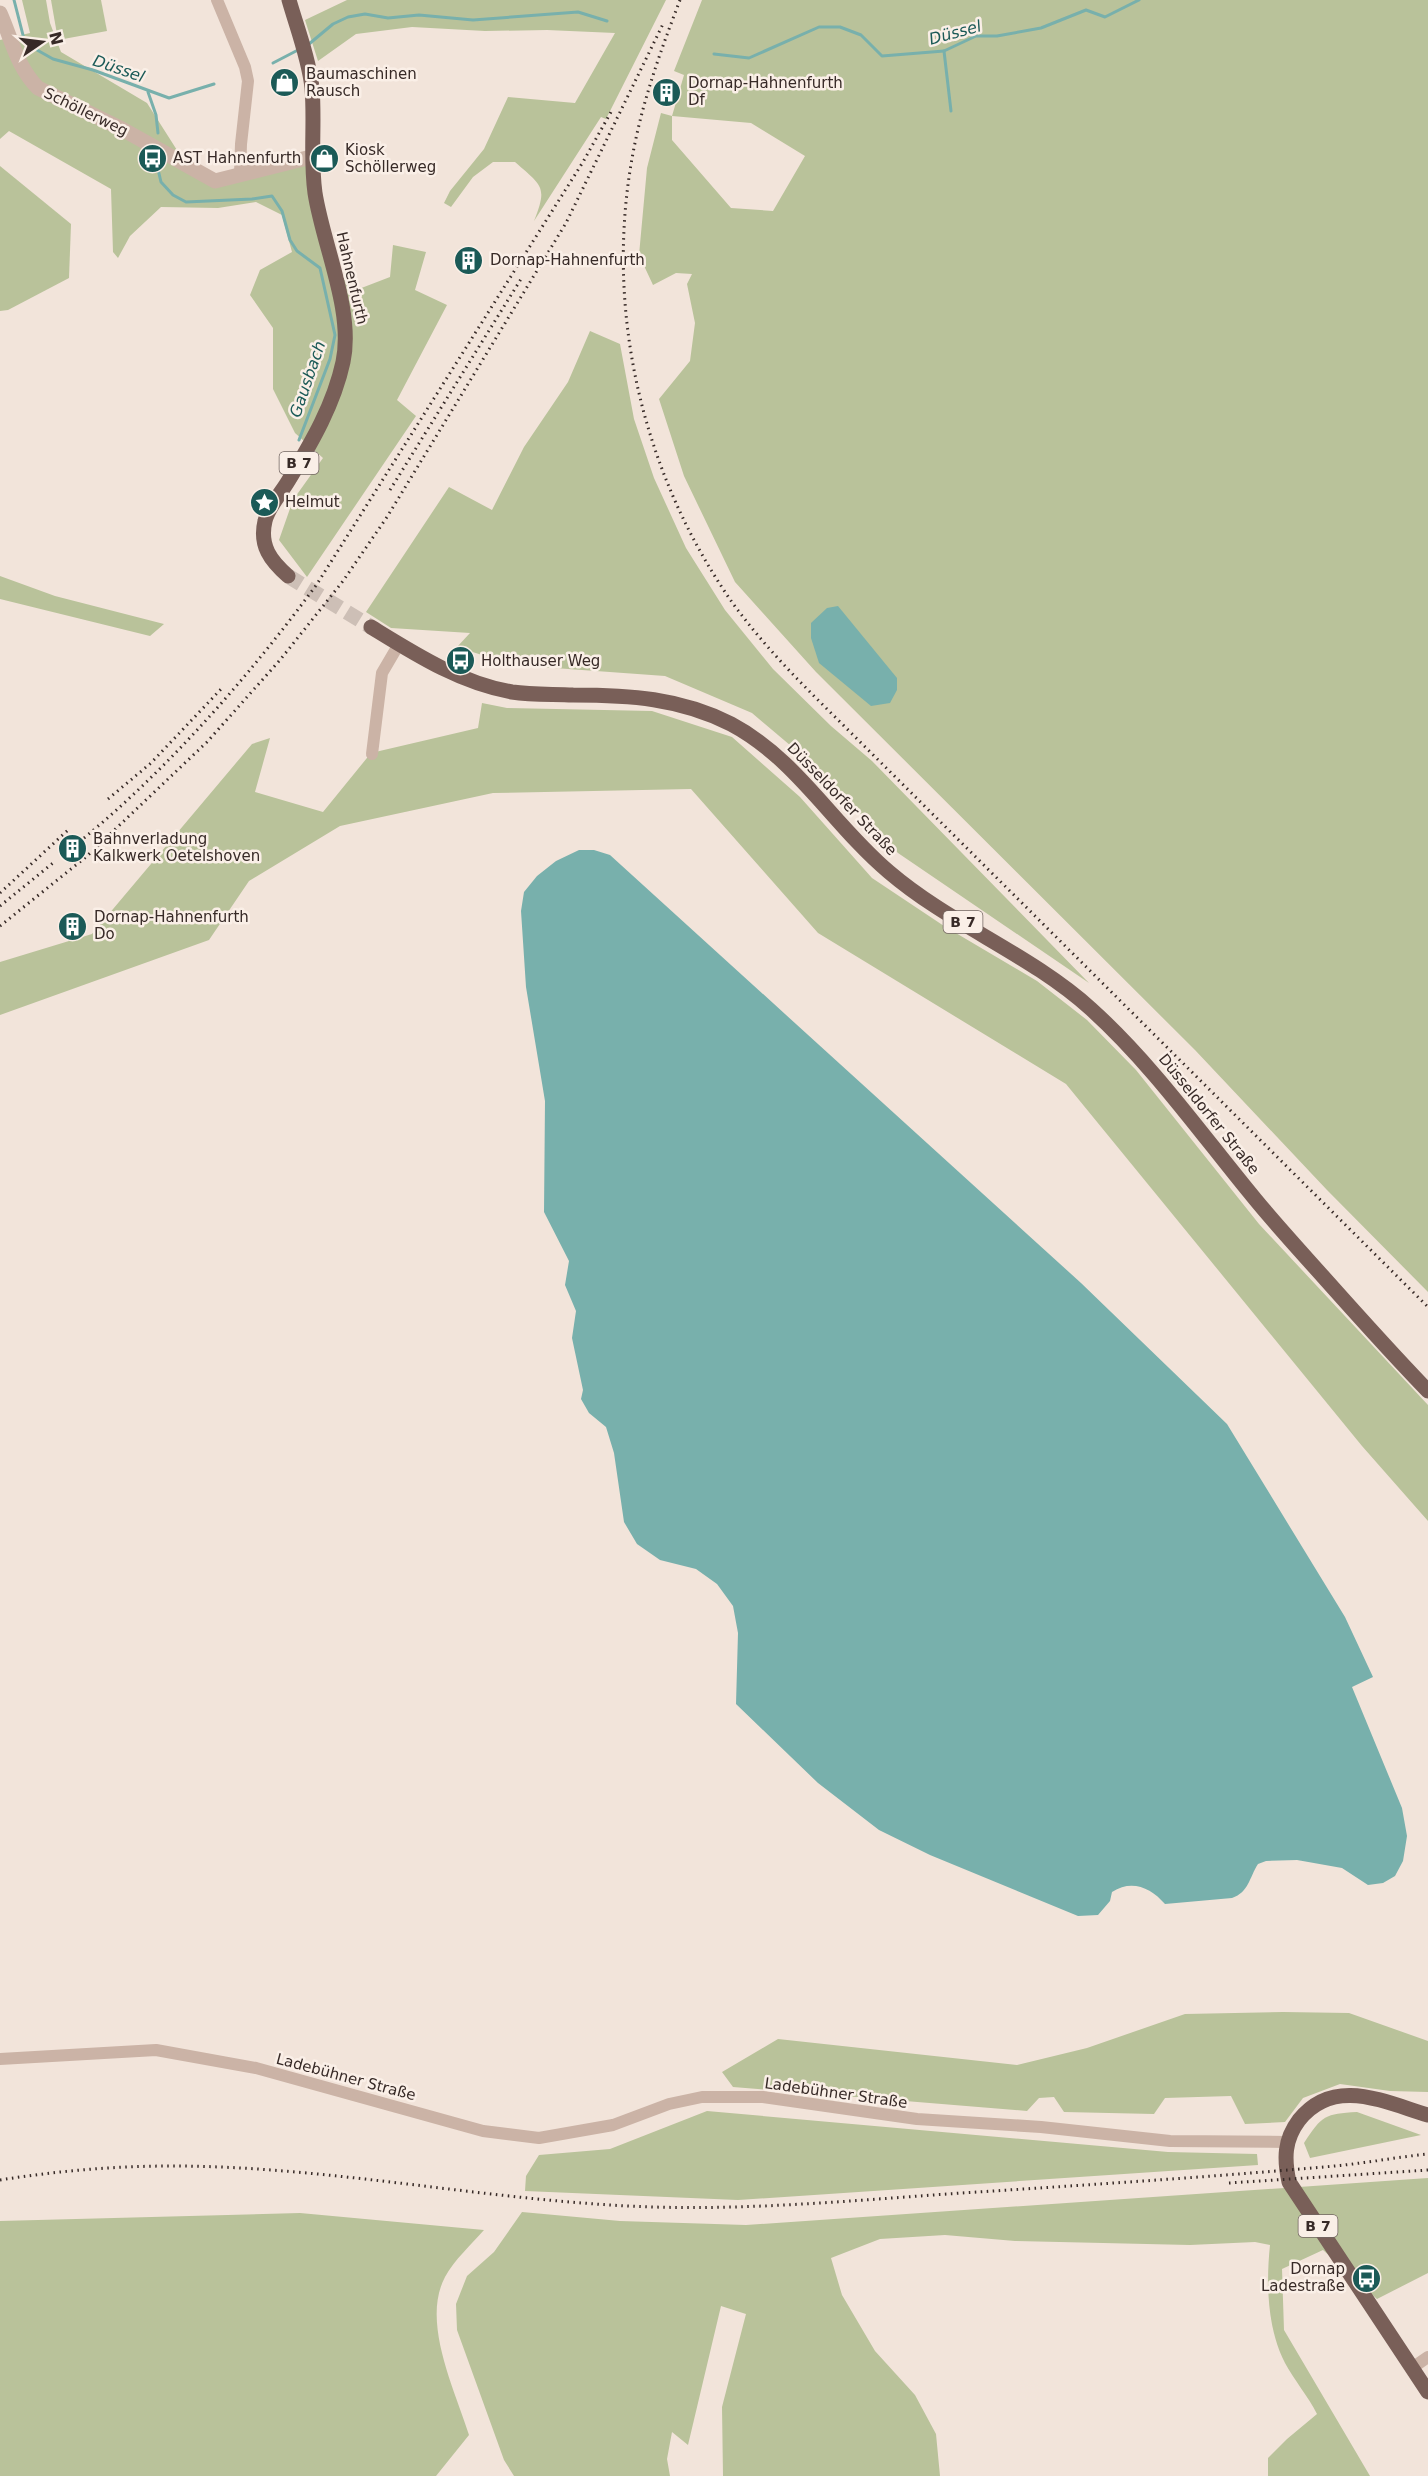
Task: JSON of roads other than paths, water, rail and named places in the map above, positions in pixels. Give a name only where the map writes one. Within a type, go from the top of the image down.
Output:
[{"type":"main road","name":"Hahnenfurth","points":[[288,576],[271,561],[263,541],[265,520],[320,428],[343,364],[347,342],[343,312],[320,223],[311,157],[312,88],[289,0]]},
{"type":"main road","name":"Düsseldorfer Straße","points":[[371,627],[466,681],[510,692],[536,695],[620,695],[678,703],[733,725],[766,747],[789,766],[852,837],[903,884],[1042,970],[1090,1007],[1115,1031],[1140,1058],[1265,1212],[1428,1391]]},
{"type":"main road","points":[[1287,2142],[1309,2108],[1335,2096],[1365,2097],[1428,2115]]},
{"type":"main road","name":"B 7","points":[[1287,2142],[1285,2159],[1289,2182],[1428,2392]]},
{"type":"street","points":[[218,0],[245,67],[248,81],[240,174]]},
{"type":"street","name":"Schöllerweg","points":[[0,13],[18,60],[28,78],[38,88],[147,142],[215,181],[311,157]]},
{"type":"street","points":[[372,754],[382,674],[399,644]]},
{"type":"street","name":"Ladebühner Straße","points":[[0,2059],[156,2049],[256,2068],[483,2131],[539,2138],[613,2124],[669,2104],[702,2097],[763,2097],[917,2119],[1041,2127],[1170,2141],[1287,2142]]},
{"type":"street","points":[[1412,2368],[1428,2357]]},
{"type":"water","points":[[838,606],[897,678],[897,690],[890,703],[871,706],[819,663],[811,638],[811,623],[827,608]]},
{"type":"water","points":[[579,850],[594,850],[610,855],[1081,1283],[1227,1424],[1345,1617],[1373,1677],[1352,1687],[1402,1808],[1407,1836],[1403,1861],[1395,1876],[1383,1883],[1368,1885],[1342,1868],[1297,1860],[1266,1861],[1258,1864],[1242,1892],[1232,1898],[1165,1904],[1154,1894],[1141,1887],[1127,1886],[1112,1892],[1110,1901],[1098,1915],[1078,1916],[930,1855],[879,1830],[818,1783],[736,1704],[738,1633],[733,1606],[717,1584],[696,1569],[660,1560],[637,1544],[624,1522],[614,1453],[606,1427],[589,1413],[581,1399],[583,1390],[572,1338],[576,1311],[565,1285],[569,1261],[544,1212],[545,1101],[526,987],[521,911],[524,892],[537,876],[556,861]]},
{"type":"waterway","name":"Düssel","points":[[14,0],[24,39],[30,46],[53,59],[93,70],[169,98],[214,84]]},
{"type":"waterway","name":"Düssel","points":[[714,54],[749,58],[819,27],[840,27],[861,35],[882,56],[944,51],[976,36],[997,36],[1041,28],[1086,10],[1105,17],[1139,0]]},
{"type":"waterway","name":"Düssel","points":[[309,44],[333,24],[348,17],[365,14],[388,18],[419,15],[473,20],[578,12],[607,21]]},
{"type":"waterway","name":"Düssel","points":[[273,63],[298,50]]},
{"type":"waterway","points":[[944,51],[951,111]]},
{"type":"waterway","name":"Gausbach","points":[[148,92],[156,115],[158,133]]},
{"type":"waterway","name":"Gausbach","points":[[156,161],[161,182],[173,195],[186,202],[272,196],[282,211],[290,240],[297,251],[320,268],[335,335],[330,359],[299,440]]},
{"type":"tunnel","points":[[288,576],[371,627]]},
{"type":"railway","points":[[680,0],[654,71],[635,143],[626,203],[623,264],[627,324],[637,384],[653,442],[674,499],[701,553],[734,605],[796,677],[1428,1307]]},
{"type":"railway","points":[[0,926],[86,857],[207,742],[280,660],[343,581],[387,517],[566,223],[663,24]]},
{"type":"railway","points":[[84,838],[147,781],[208,718],[265,652],[317,584],[583,162],[611,112]]},
{"type":"railway","points":[[390,490],[521,279]]},
{"type":"railway","points":[[108,799],[151,763],[223,687]]},
{"type":"railway","points":[[0,893],[68,830]]},
{"type":"railway","points":[[0,906],[53,863]]},
{"type":"railway","points":[[0,2180],[107,2168],[150,2166],[232,2168],[292,2172],[593,2204],[692,2208],[769,2206],[1242,2174],[1335,2166],[1428,2154]]},
{"type":"railway","points":[[1229,2183],[1428,2170]]},
{"type":"place","name":"Baumaschinen Rausch","points":[[285,83]]},
{"type":"place","name":"Dornap-Hahnenfurth Df","points":[[667,92]]},
{"type":"place","name":"AST Hahnenfurth","points":[[152,158]]},
{"type":"place","name":"Kiosk Schöllerweg","points":[[324,159]]},
{"type":"place","name":"Dornap-Hahnenfurth","points":[[469,260]]},
{"type":"place","name":"Helmut","points":[[264,502]]},
{"type":"place","name":"Holthauser Weg","points":[[460,661]]},
{"type":"place","name":"Bahnverladung Kalkwerk Oetelshoven","points":[[72,848]]},
{"type":"place","name":"Dornap-Hahnenfurth Do","points":[[73,926]]},
{"type":"place","name":"Dornap Ladestraße","points":[[1366,2278]]}]
